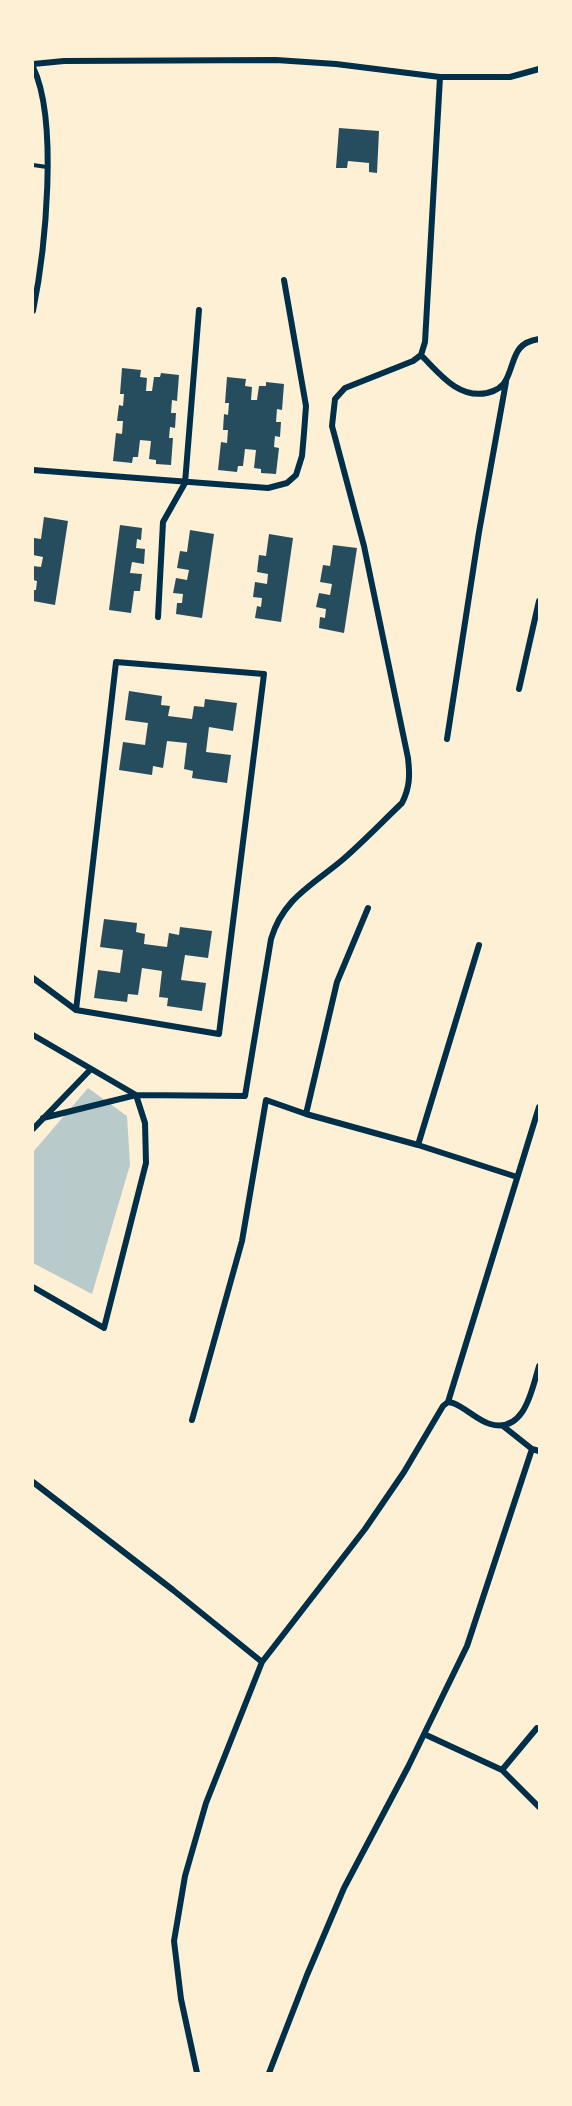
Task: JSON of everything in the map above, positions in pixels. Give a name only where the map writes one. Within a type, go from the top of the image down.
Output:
[{"type":"street","points":[[33,311],[40,277],[48,167],[44,103],[33,66],[64,61],[276,60],[336,64],[440,77],[510,76],[539,69]]},
{"type":"street","points":[[44,1118],[136,1095],[245,1096],[271,939],[276,922],[291,901],[342,859],[402,803],[407,794],[410,785],[408,758],[364,546],[332,426],[335,399],[345,388],[413,362],[421,355],[425,342],[428,305],[440,77]]},
{"type":"street","points":[[33,470],[268,488],[287,483],[296,475],[302,456],[306,406],[284,280]]},
{"type":"street","points":[[158,617],[163,522],[185,483],[199,310]]},
{"type":"street","points":[[447,739],[479,532],[506,382],[515,354],[525,343],[539,339]]},
{"type":"street","points":[[421,355],[448,382],[462,391],[480,394],[495,391],[506,382]]},
{"type":"street","points":[[519,689],[539,601]]},
{"type":"street","points":[[33,978],[76,1010],[219,1034],[264,674],[116,662],[76,1010]]},
{"type":"street","points":[[306,1114],[337,982],[368,908]]},
{"type":"street","points":[[418,1145],[479,945]]},
{"type":"street","points":[[33,1035],[136,1095],[145,1123],[146,1163],[104,1328],[33,1287]]},
{"type":"street","points":[[33,1129],[90,1070]]},
{"type":"street","points":[[192,1420],[242,1241],[266,1100],[517,1177]]},
{"type":"street","points":[[197,2073],[181,1999],[174,1941],[185,1876],[206,1803],[262,1662],[365,1529],[448,1402],[539,1107]]},
{"type":"street","points":[[503,1426],[513,1422],[527,1407],[539,1366]]},
{"type":"street","points":[[270,2073],[307,1975],[344,1888],[467,1646],[535,1450],[503,1426],[490,1424],[457,1404],[448,1402]]},
{"type":"street","points":[[33,1482],[262,1662]]},
{"type":"street","points":[[502,1770],[537,1728],[539,1729]]},
{"type":"street","points":[[423,1734],[502,1770],[539,1807]]},
{"type":"lane","points":[[33,165],[48,167]]},
{"type":"shaded area","points":[[88,1088],[127,1116],[130,1165],[92,1294],[33,1263],[33,1152]]},
{"type":"building","points":[[339,128],[379,131],[377,173],[369,172],[369,163],[348,161],[347,168],[336,168]]},
{"type":"building","points":[[122,368],[141,370],[140,377],[147,378],[146,391],[152,391],[154,377],[160,377],[161,373],[179,375],[177,401],[172,400],[171,413],[176,413],[175,428],[170,427],[169,438],[173,438],[171,465],[156,464],[156,460],[149,459],[151,441],[140,440],[138,457],[133,457],[132,463],[113,461],[116,433],[122,434],[123,421],[117,421],[119,405],[123,406],[124,394],[120,394]]},
{"type":"building","points":[[227,377],[246,379],[245,386],[252,387],[251,400],[257,400],[259,386],[266,386],[266,382],[284,384],[282,410],[277,409],[276,422],[281,422],[280,437],[275,436],[274,447],[279,448],[276,474],[261,473],[261,469],[254,468],[256,450],[245,449],[243,466],[238,466],[237,472],[218,470],[221,442],[227,443],[228,430],[223,430],[224,414],[228,415],[229,403],[225,403]]},
{"type":"building","points":[[44,517],[68,521],[55,605],[33,601],[33,590],[36,590],[37,581],[33,580],[33,566],[41,567],[43,557],[33,555],[33,543],[34,538],[41,539]]},
{"type":"building","points":[[120,525],[142,528],[141,540],[137,539],[136,548],[145,549],[144,564],[132,562],[130,573],[142,574],[140,591],[134,591],[131,613],[109,610]]},
{"type":"building","points":[[190,530],[214,534],[202,618],[176,614],[177,603],[182,603],[183,594],[173,593],[176,578],[187,580],[189,570],[177,568],[180,551],[187,552]]},
{"type":"building","points":[[269,534],[293,538],[281,622],[255,618],[257,606],[261,607],[262,598],[253,597],[255,582],[267,584],[268,574],[257,572],[259,555],[266,556]]},
{"type":"building","points":[[333,545],[357,548],[344,633],[319,628],[320,617],[325,618],[326,609],[316,607],[319,593],[330,595],[332,584],[320,582],[323,565],[330,566]]},
{"type":"building","points":[[129,691],[162,696],[161,705],[170,706],[168,716],[192,719],[194,706],[204,707],[205,699],[237,703],[233,731],[209,727],[206,752],[231,755],[227,783],[192,778],[193,771],[184,769],[187,743],[167,741],[163,768],[153,766],[152,775],[119,770],[123,742],[145,745],[148,723],[125,720]]},
{"type":"building","points":[[104,919],[137,923],[136,932],[145,934],[144,944],[167,947],[169,933],[179,935],[180,927],[212,931],[208,958],[185,955],[181,980],[206,983],[202,1011],[167,1006],[168,998],[159,997],[162,971],[142,968],[138,995],[128,994],[127,1002],[94,998],[98,970],[120,973],[123,950],[100,947]]}]
